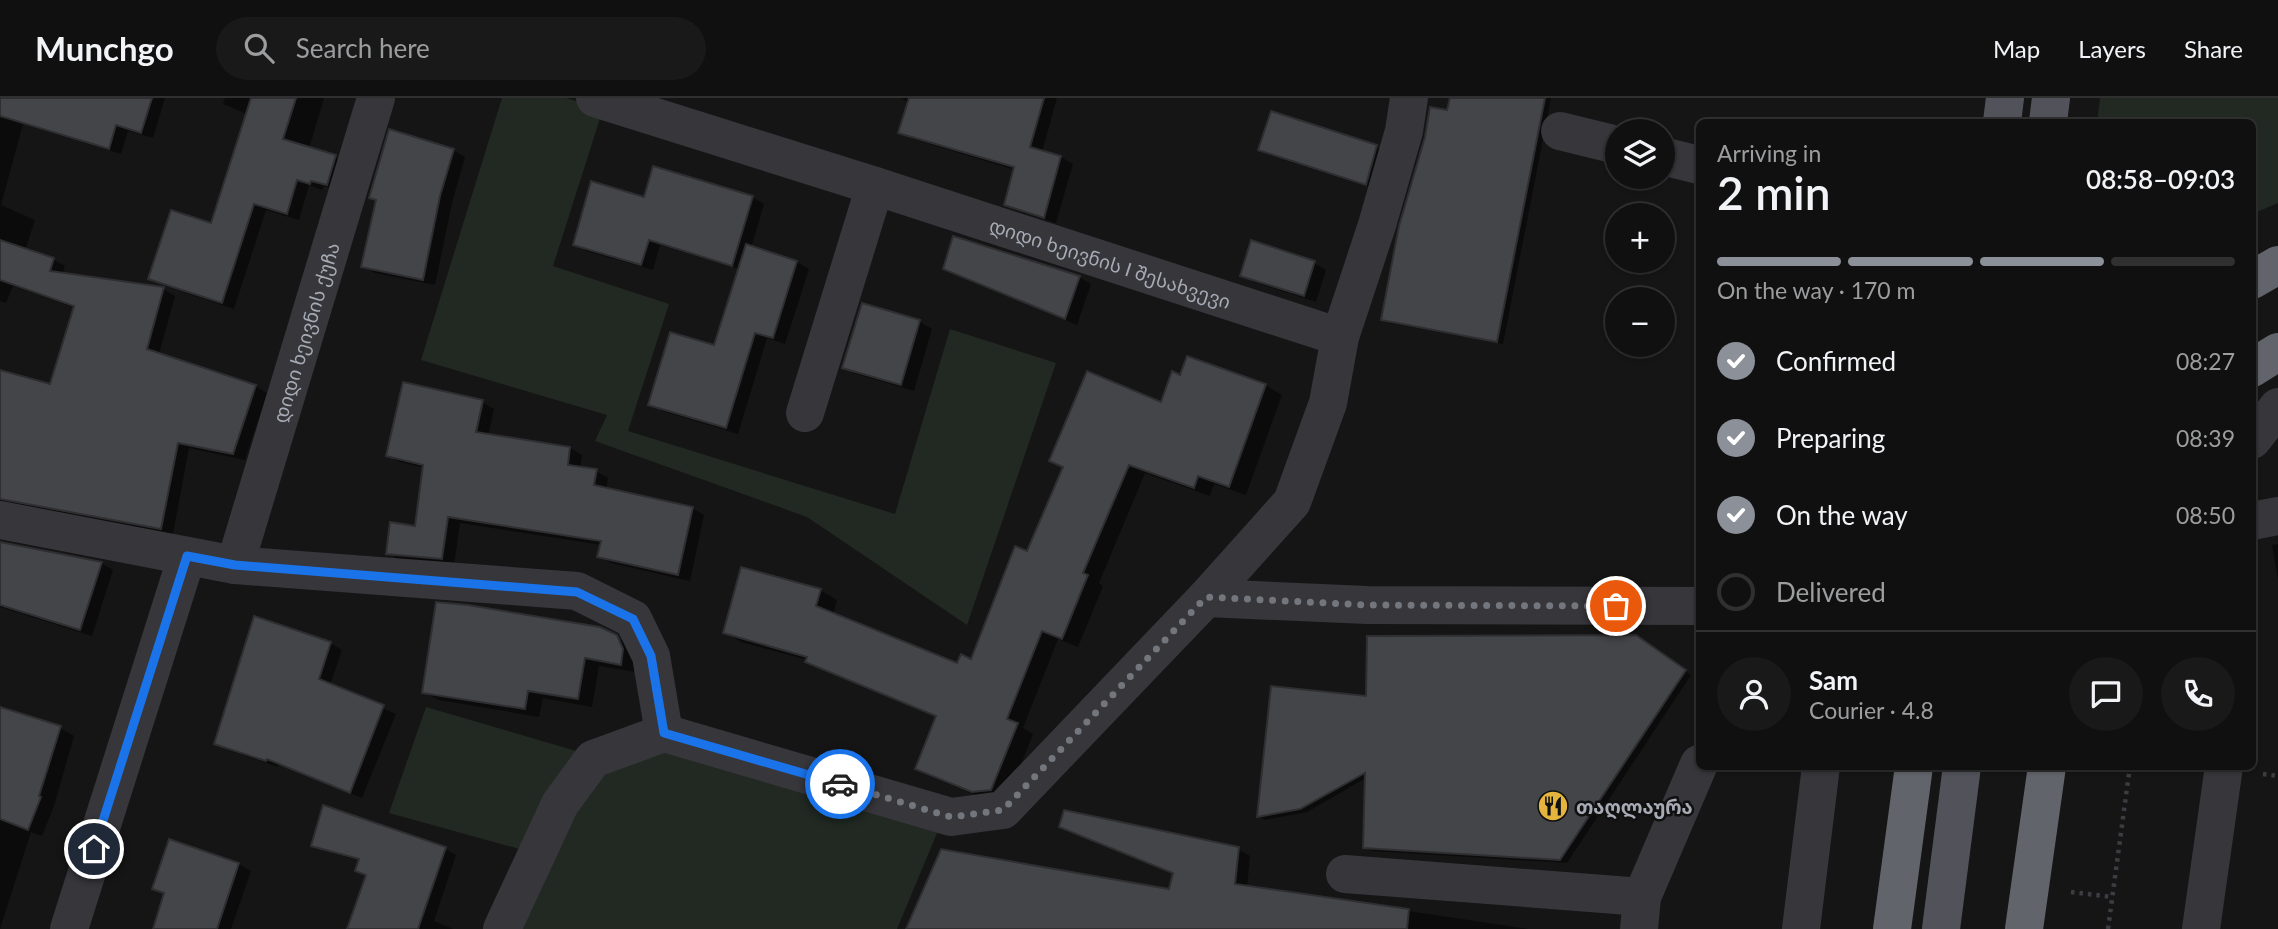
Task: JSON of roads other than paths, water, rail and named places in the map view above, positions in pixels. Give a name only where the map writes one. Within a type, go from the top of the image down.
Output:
[{"type":"highway","points":[[2256,366],[2278,352]]},
{"type":"highway","points":[[1892,929],[1913,770]]},
{"type":"highway","points":[[2024,929],[2047,770]]},
{"type":"main road","points":[[2002,119],[2006,98]]},
{"type":"main road","points":[[2048,119],[2051,98]]},
{"type":"main road","points":[[1941,929],[1961,770]]},
{"type":"street","name":"დიდი ხეივნის ქუჩა","points":[[235,565],[376,98]]},
{"type":"street","name":"დიდი ხეივნის I შესახვევი","points":[[595,98],[1340,337]]},
{"type":"street","points":[[502,929],[560,804],[593,759],[664,733],[951,817],[1003,810],[1206,597],[1292,502],[1328,403],[1340,337],[1377,225],[1404,131],[1409,98]]},
{"type":"street","points":[[1560,131],[1605,142]]},
{"type":"street","points":[[1675,159],[1696,164]]},
{"type":"street","points":[[805,413],[875,186]]},
{"type":"street","points":[[2256,435],[2278,407]]},
{"type":"street","points":[[2256,520],[2278,516]]},
{"type":"street","points":[[0,520],[235,565],[577,592],[633,619],[651,656],[664,733]]},
{"type":"street","points":[[69,929],[187,556]]},
{"type":"street","points":[[1206,597],[1367,605],[1696,606]]},
{"type":"street","points":[[1345,874],[1641,913],[1697,770]]},
{"type":"street","points":[[1801,929],[1821,770]]},
{"type":"street","points":[[2201,929],[2223,770]]},
{"type":"place","name":"თაღლაურა","points":[[1553,806]]}]
